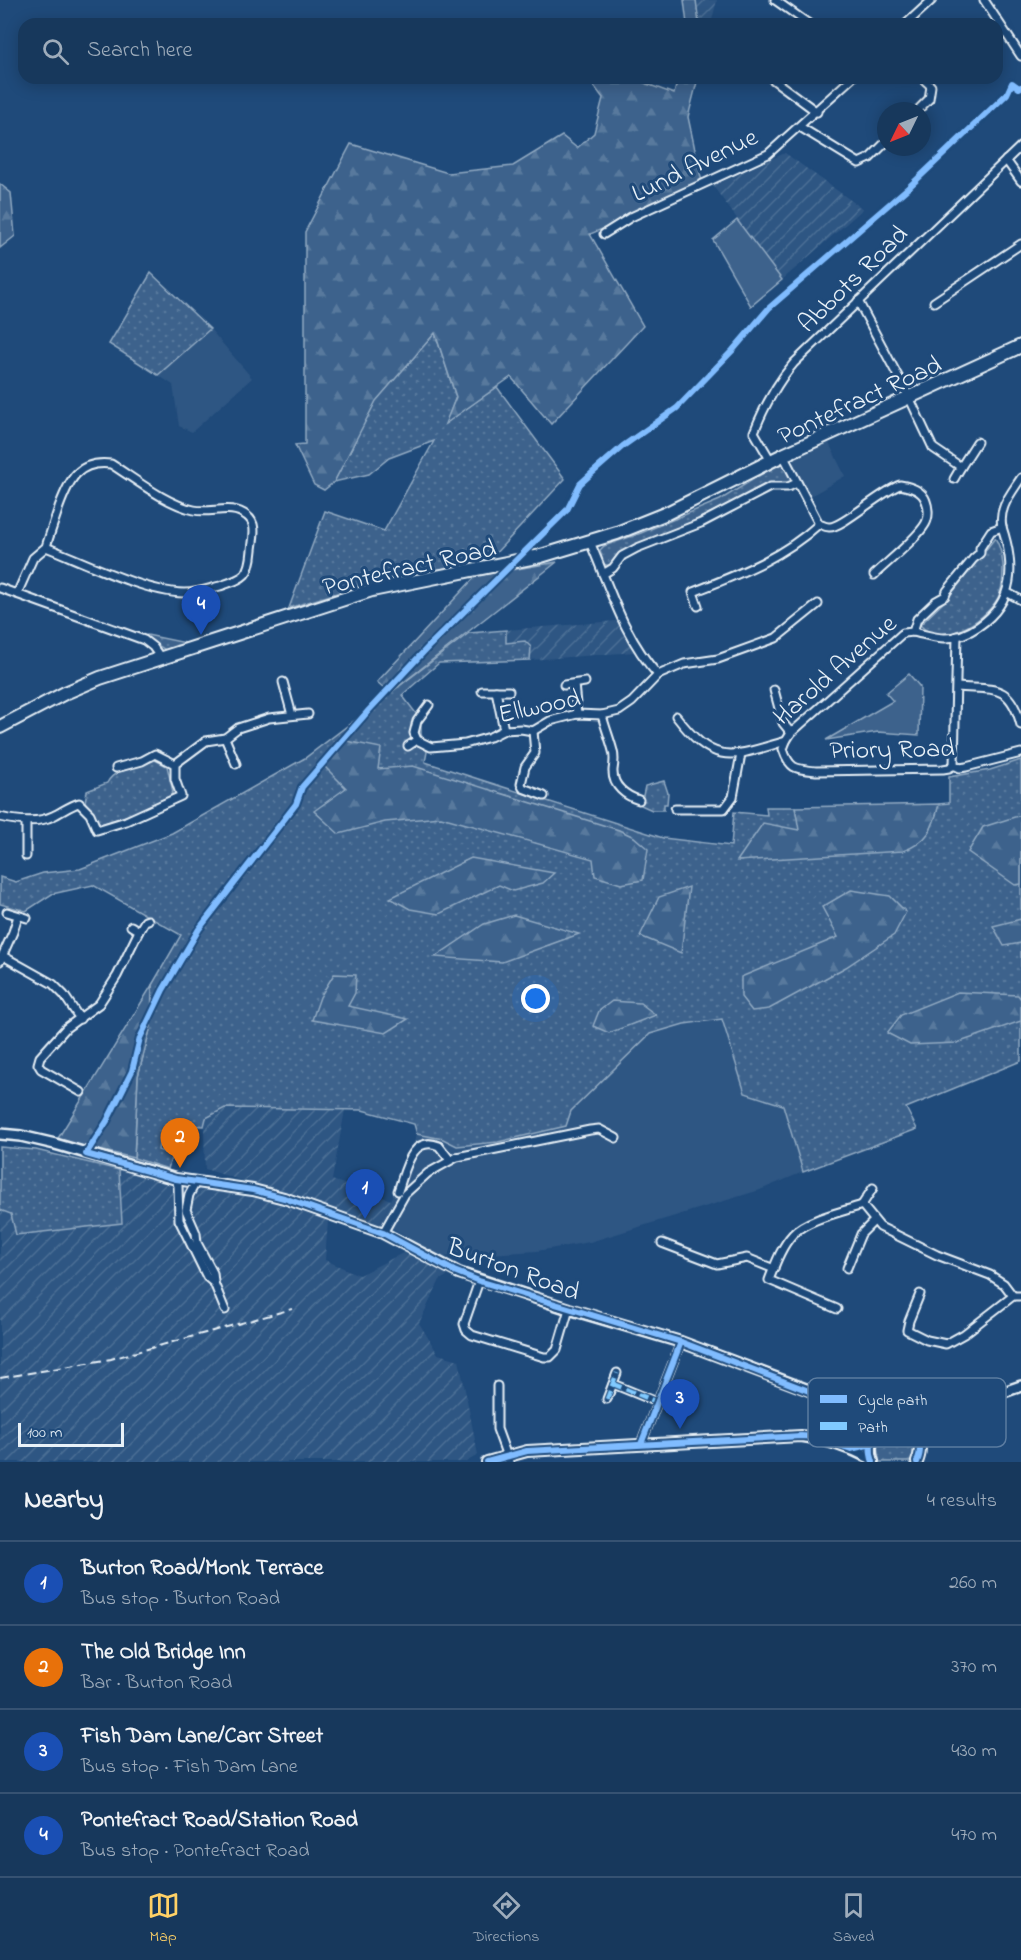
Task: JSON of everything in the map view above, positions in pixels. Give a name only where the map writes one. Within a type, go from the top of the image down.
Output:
[{"type":"highway","name":"Pontefract Road","points":[[0,727],[82,685],[160,657],[372,590],[541,556],[590,542],[667,513],[783,455],[1021,346]]},
{"type":"street","points":[[775,0],[800,18]]},
{"type":"street","points":[[912,18],[932,0]]},
{"type":"street","points":[[984,0],[996,18]]},
{"type":"street","points":[[1003,29],[1021,56]]},
{"type":"street","points":[[779,84],[817,112]]},
{"type":"street","name":"Lund Avenue","points":[[604,234],[631,217],[768,154],[846,84]]},
{"type":"street","points":[[926,102],[929,99],[931,86],[929,84]]},
{"type":"street","points":[[800,127],[860,163],[877,151]]},
{"type":"street","name":"Abbots Road","points":[[771,461],[754,432],[774,389],[794,363],[1021,146]]},
{"type":"street","points":[[1006,160],[1021,181]]},
{"type":"street","points":[[934,302],[1021,244]]},
{"type":"street","points":[[858,301],[933,448],[961,467]]},
{"type":"street","points":[[954,478],[977,442]]},
{"type":"street","points":[[783,455],[819,524],[830,527],[842,524],[884,492],[900,485],[919,491],[925,498],[928,505],[927,520],[915,536],[874,575]]},
{"type":"street","points":[[17,594],[33,558],[46,547],[68,483],[77,472],[89,464],[98,462],[111,464],[178,505],[197,511],[223,509],[239,511],[250,517],[254,524],[250,567],[247,573],[240,580],[198,592],[170,592],[146,585],[46,547]]},
{"type":"street","points":[[913,632],[935,638],[957,636],[975,629],[1001,604],[1008,593],[1010,556],[1000,518],[1003,507],[1021,478]]},
{"type":"street","name":"Pontefract Road","points":[[603,574],[613,568],[622,556],[637,548],[701,523],[770,487],[789,487],[798,483]]},
{"type":"street","points":[[698,606],[693,592],[754,569],[804,538],[819,524]]},
{"type":"street","name":"Harold Avenue","points":[[676,716],[692,736],[711,749],[727,755],[741,754],[786,741],[791,733],[903,633],[913,632],[917,619],[936,601],[945,596],[980,553],[980,548],[991,531],[1002,527]]},
{"type":"street","points":[[590,542],[627,631],[640,653],[658,675],[684,664],[718,659],[776,638],[819,604]]},
{"type":"street","points":[[0,588],[144,640],[160,657]]},
{"type":"street","points":[[1008,593],[1021,600]]},
{"type":"street","points":[[954,765],[957,636]]},
{"type":"street","name":"Ellwood","points":[[417,740],[430,747],[465,744],[490,737],[504,730],[533,731],[550,722],[577,714],[602,715],[618,711],[632,702],[658,675]]},
{"type":"street","points":[[283,682],[292,714]]},
{"type":"street","points":[[564,685],[585,682]]},
{"type":"street","points":[[574,684],[577,714]]},
{"type":"street","points":[[957,687],[998,690],[1005,693],[1015,705],[1021,725]]},
{"type":"street","points":[[774,690],[783,723],[791,733]]},
{"type":"street","points":[[482,691],[509,691]]},
{"type":"street","points":[[496,691],[504,730]]},
{"type":"street","points":[[408,746],[417,740],[414,733],[417,721],[429,705]]},
{"type":"street","points":[[175,764],[206,741],[225,738],[238,728],[269,718],[308,714]]},
{"type":"street","points":[[602,715],[614,752],[613,773],[616,791],[639,800]]},
{"type":"street","points":[[533,731],[535,753],[525,767],[521,784],[523,788],[544,796]]},
{"type":"street","points":[[225,738],[236,764]]},
{"type":"street","name":"Priory Road","points":[[786,741],[783,749],[786,759],[797,769],[897,771],[949,768],[954,765],[960,768],[1021,753]]},
{"type":"street","points":[[116,768],[142,761],[155,754],[175,764]]},
{"type":"street","points":[[675,809],[724,809],[733,797],[741,754]]},
{"type":"street","points":[[0,817],[26,822],[51,818],[79,803],[90,814],[97,830],[126,821],[182,796],[175,779],[175,764]]},
{"type":"street","points":[[26,822],[26,856]]},
{"type":"street","points":[[7,912],[27,918]]},
{"type":"street","points":[[18,916],[2,959],[53,984],[64,995],[80,1019]]},
{"type":"street","points":[[81,1092],[41,1069],[38,1064],[40,1057],[57,1036],[99,1004],[117,976],[145,921],[148,920]]},
{"type":"street","points":[[131,926],[140,931]]},
{"type":"street","points":[[383,1233],[405,1194],[428,1173],[450,1160],[466,1154],[590,1130],[599,1129],[616,1138]]},
{"type":"street","name":"Burton Road","points":[[0,1134],[56,1144],[176,1179],[253,1190],[284,1198],[383,1233],[453,1271],[479,1281],[681,1342],[808,1391]]},
{"type":"street","points":[[398,1191],[409,1158],[419,1146],[426,1144],[439,1146],[450,1160]]},
{"type":"street","points":[[176,1179],[179,1220],[207,1277],[214,1283]]},
{"type":"street","points":[[196,1182],[189,1195],[186,1210],[197,1243],[213,1273],[214,1283],[225,1310]]},
{"type":"street","points":[[837,1310],[770,1280],[782,1250],[794,1233],[811,1223],[862,1204],[873,1188]]},
{"type":"street","points":[[862,1204],[880,1227],[937,1255],[990,1275],[1017,1296],[946,1344],[927,1340],[907,1330],[920,1294]]},
{"type":"street","points":[[847,1268],[861,1234],[874,1221]]},
{"type":"street","points":[[662,1243],[717,1264],[747,1258],[774,1269]]},
{"type":"street","points":[[479,1281],[464,1324],[466,1330],[472,1335],[550,1357],[557,1350],[569,1309]]},
{"type":"street","points":[[641,1444],[681,1342]]},
{"type":"street","points":[[607,1399],[617,1373]]},
{"type":"street","points":[[613,1383],[657,1402]]},
{"type":"street","points":[[497,1386],[497,1429],[508,1459]]},
{"type":"street","points":[[1006,1392],[1021,1386]]},
{"type":"street","points":[[487,1462],[508,1459],[527,1451],[808,1436]]},
{"type":"street","points":[[845,1447],[873,1461]]},
{"type":"street","points":[[851,1449],[856,1447]]},
{"type":"street","points":[[917,1462],[920,1455],[919,1447]]},
{"type":"shaded area","points":[[696,0],[717,0],[712,18],[698,18]]},
{"type":"shaded area","points":[[785,153],[863,209],[782,280],[713,186]]},
{"type":"shaded area","points":[[210,329],[252,378],[192,432],[179,426],[173,385],[158,375]]},
{"type":"shaded area","points":[[828,441],[845,476],[809,497],[793,466],[794,461],[796,457]]},
{"type":"shaded area","points":[[616,621],[635,652],[530,660],[531,647],[525,641],[506,643],[506,630]]},
{"type":"shaded area","points":[[722,1019],[745,1093],[783,1105],[803,1172],[760,1190],[590,1242],[537,1251],[440,1257],[394,1229],[379,1224],[393,1196],[417,1134],[443,1139],[457,1146],[498,1142],[571,1111],[650,1034],[684,1024]]},
{"type":"shaded area","points":[[225,1108],[345,1110],[332,1180],[391,1200],[379,1224],[205,1169],[204,1126],[206,1118]]},
{"type":"shaded area","points":[[119,1170],[269,1201],[328,1221],[325,1260],[359,1275],[403,1253],[450,1274],[440,1280],[419,1323],[438,1354],[459,1360],[478,1455],[466,1462],[0,1462],[0,1210],[11,1214],[122,1223]]},
{"type":"green space","points":[[684,0],[696,0],[698,18],[686,18]]},
{"type":"green space","points":[[592,84],[647,84],[674,94],[676,84],[696,84],[688,117],[703,187],[590,234],[643,326],[551,424],[511,377],[445,424],[456,397],[435,333],[376,401],[334,482],[324,490],[314,485],[295,445],[305,444],[305,232],[351,144],[448,173],[513,166],[562,136],[577,148],[594,133],[603,98]]},
{"type":"green space","points":[[0,184],[11,193],[15,236],[0,248]]},
{"type":"green space","points":[[737,220],[782,280],[751,306],[713,240]]},
{"type":"green space","points":[[151,273],[210,329],[158,375],[109,344]]},
{"type":"green space","points":[[435,333],[456,397],[446,423],[497,387],[565,479],[491,558],[353,588],[289,608],[325,511],[384,531],[434,441],[389,458],[369,474],[334,482],[375,401]]},
{"type":"green space","points":[[778,464],[784,465],[792,480],[790,483],[766,486],[694,521],[638,544],[610,566],[603,564],[600,550],[604,546],[720,500]]},
{"type":"green space","points":[[995,538],[1002,558],[1003,579],[998,597],[990,609],[972,624],[950,633],[939,634],[920,625],[949,597]]},
{"type":"green space","points":[[557,562],[390,693],[377,682],[476,576]]},
{"type":"green space","points":[[506,630],[506,643],[525,641],[531,647],[530,660],[439,663],[402,695],[421,720],[421,734],[427,752],[425,762],[663,838],[731,846],[734,812],[767,815],[766,807],[795,807],[800,830],[738,861],[930,831],[939,804],[949,803],[949,777],[990,770],[1021,760],[1021,1061],[906,1108],[917,1129],[803,1172],[783,1105],[745,1093],[722,1019],[684,1024],[650,1034],[571,1111],[566,1126],[498,1142],[457,1146],[443,1139],[417,1134],[414,1124],[362,1110],[225,1108],[206,1118],[204,1126],[176,1125],[164,1131],[158,1150],[172,1155],[168,1169],[134,1158],[138,1076],[151,1026],[152,985],[181,935],[93,885],[52,894],[26,911],[0,904],[0,877],[16,882],[43,873],[80,869],[172,833],[305,758],[469,633]]},
{"type":"green space","points":[[147,635],[186,643],[167,651],[146,638]]},
{"type":"green space","points":[[909,674],[920,687],[919,735],[878,732],[826,740],[893,701],[886,693]]},
{"type":"green space","points":[[346,741],[381,748],[378,769],[413,766],[619,830],[634,837],[648,849],[643,880],[621,884],[595,876],[593,859],[441,817],[385,822],[339,834],[314,811],[346,788],[324,766]]},
{"type":"green space","points":[[155,760],[167,766],[173,792],[170,796],[134,813],[102,824],[97,821],[85,802],[87,791],[107,783],[121,771]]},
{"type":"green space","points":[[664,781],[668,793],[664,810],[652,810],[641,805],[645,786]]},
{"type":"green space","points":[[939,804],[928,834],[924,839],[903,851],[737,861],[763,823],[799,830],[795,807]]},
{"type":"green space","points":[[1021,815],[1021,884],[1015,885],[968,852],[983,827]]},
{"type":"green space","points":[[471,858],[554,873],[543,883],[513,891],[499,885],[439,914],[410,909],[390,898]]},
{"type":"green space","points":[[689,887],[681,953],[640,936],[659,897]]},
{"type":"green space","points":[[851,890],[890,896],[906,912],[894,935],[846,967],[769,1009],[752,1011],[741,997],[741,977],[838,937],[822,907]]},
{"type":"green space","points":[[514,915],[579,934],[502,962],[435,957],[484,924]]},
{"type":"green space","points":[[1021,919],[1021,943],[1004,946],[993,926]]},
{"type":"green space","points":[[334,974],[356,975],[355,993],[348,1006],[408,1019],[386,1033],[312,1020],[320,997]]},
{"type":"green space","points":[[152,985],[151,1026],[138,1076],[134,1158],[57,1140]]},
{"type":"green space","points":[[958,992],[1018,995],[1021,999],[1021,1021],[957,1043],[910,1045],[887,1033],[901,1015]]},
{"type":"green space","points":[[612,1001],[640,1003],[656,1015],[609,1033],[593,1026],[599,1011]]},
{"type":"green space","points":[[0,1147],[36,1150],[119,1170],[122,1223],[16,1235],[11,1214],[0,1210]]},
{"type":"green space","points":[[877,1447],[914,1447],[911,1462],[879,1462]]},
{"type":"railway","points":[[0,1378],[111,1359],[292,1309]]},
{"type":"marked path","points":[[607,1399],[617,1373]]},
{"type":"marked path","points":[[613,1384],[657,1402]]},
{"type":"cycle path","points":[[808,1391],[681,1342],[479,1281],[454,1271],[383,1233],[284,1198],[253,1190],[176,1179],[86,1154],[107,1121],[132,1071],[140,1038],[163,990],[199,929],[296,804],[302,787],[369,710],[430,645],[567,510],[580,484],[623,446],[677,408],[733,350],[769,308],[909,187],[1007,94],[1012,83],[1021,87]]},
{"type":"cycle path","points":[[641,1444],[681,1342]]},
{"type":"cycle path","points":[[487,1462],[527,1451],[808,1436]]},
{"type":"cycle path","points":[[845,1447],[851,1449],[859,1447]]},
{"type":"cycle path","points":[[871,1447],[873,1462]]},
{"type":"cycle path","points":[[917,1462],[920,1447]]},
{"type":"place","name":"Pontefract Road/Station Road","points":[[201,635]]},
{"type":"place","name":"The Old Bridge Inn","points":[[180,1168]]},
{"type":"place","name":"Burton Road/Monk Terrace","points":[[365,1219]]},
{"type":"place","name":"Fish Dam Lane/Carr Street","points":[[680,1429]]}]
